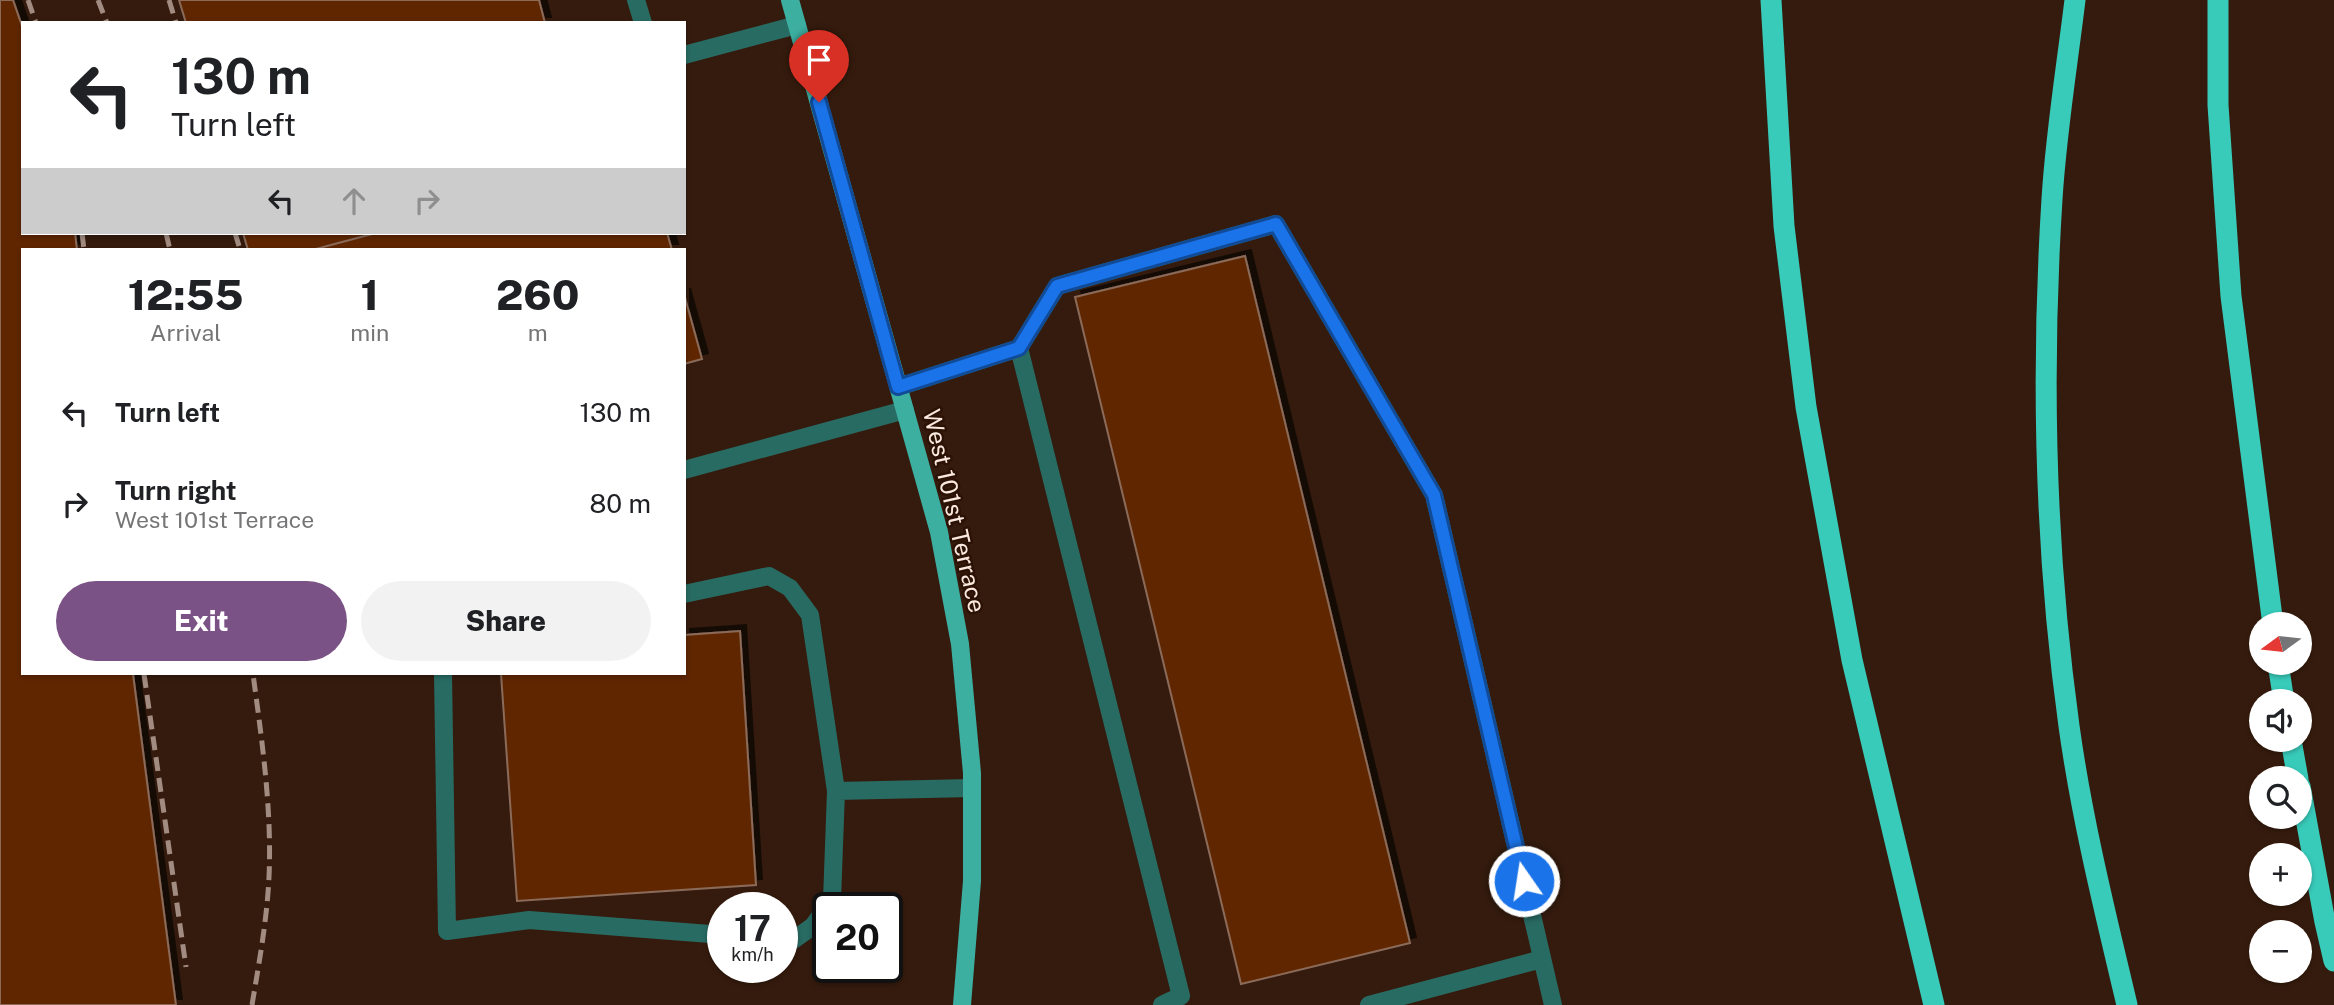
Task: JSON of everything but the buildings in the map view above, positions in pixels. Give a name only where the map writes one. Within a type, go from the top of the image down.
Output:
[{"type":"highway","points":[[1771,0],[1784,226],[1806,407],[1852,660],[1934,1005]]},
{"type":"highway","points":[[2075,0],[2052,196],[2045,348],[2049,483],[2057,616],[2069,726],[2088,845],[2127,1005]]},
{"type":"highway","points":[[2218,0],[2218,105],[2231,296],[2271,612]]},
{"type":"highway","points":[[2308,829],[2334,961]]},
{"type":"main road","name":"West 101st Terrace","points":[[790,0],[939,532],[960,644],[972,788],[972,881],[962,1005]]},
{"type":"lane","points":[[636,0],[642,21]]},
{"type":"lane","points":[[686,54],[797,25]]},
{"type":"lane","points":[[898,387],[1019,348],[1057,286],[1276,224],[1434,495],[1553,1005]]},
{"type":"lane","points":[[1019,348],[1181,996],[1162,1005]]},
{"type":"lane","points":[[686,469],[905,410]]},
{"type":"lane","points":[[686,594],[769,576],[790,588],[810,615],[836,791],[832,900],[813,926],[798,937]]},
{"type":"lane","points":[[443,675],[447,931],[528,920],[707,935]]},
{"type":"lane","points":[[836,791],[972,788]]},
{"type":"lane","points":[[1369,1005],[1542,959]]},
{"type":"railway","points":[[28,0],[35,21]]},
{"type":"railway","points":[[98,0],[106,21]]},
{"type":"railway","points":[[169,0],[175,21]]},
{"type":"railway","points":[[82,235],[84,248]]},
{"type":"railway","points":[[166,235],[170,248]]},
{"type":"railway","points":[[236,235],[239,246]]},
{"type":"railway","points":[[144,675],[186,967]]},
{"type":"railway","points":[[252,1005],[266,909],[270,852],[266,775],[253,675]]},
{"type":"route","points":[[819,102],[898,387],[1019,348],[1057,286],[1276,224],[1434,495],[1524,881]]}]
